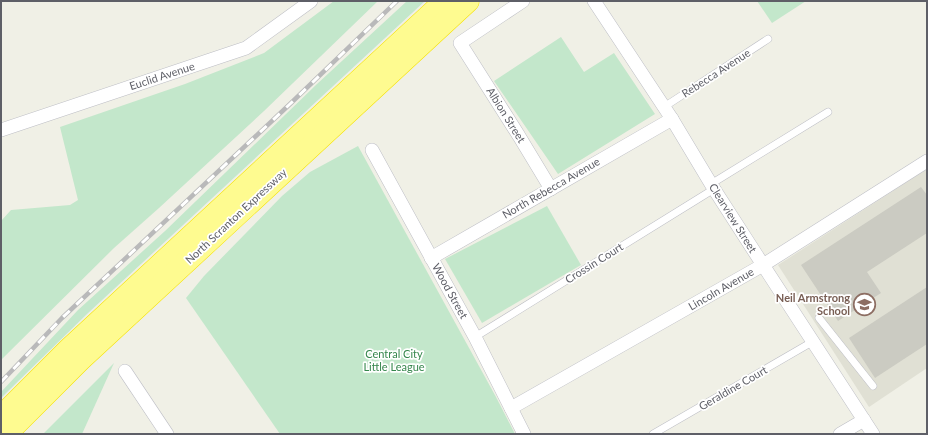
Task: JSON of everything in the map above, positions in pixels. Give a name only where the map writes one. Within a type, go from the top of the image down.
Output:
[{"type":"highway","name":"North Scranton Expressway","points":[[1,417],[69,349],[445,1]]},
{"type":"highway","name":"North Scranton Expressway","points":[[6,434],[80,360],[468,1]]},
{"type":"street","name":"Euclid Avenue","points":[[1,130],[246,48],[311,1]]},
{"type":"street","name":"Albion Street","points":[[523,1],[460,43],[551,189]]},
{"type":"street","name":"Clearview Street","points":[[594,1],[672,119],[712,187],[873,434]]},
{"type":"street","name":"North Rebecca Avenue","points":[[431,258],[672,119]]},
{"type":"street","name":"Wood Street","points":[[372,150],[475,337],[524,434]]},
{"type":"street","name":"Lincoln Avenue","points":[[510,408],[763,265],[927,161]]},
{"type":"street","points":[[125,372],[166,434]]},
{"type":"street","points":[[840,434],[864,420]]},
{"type":"lane","name":"Rebecca Avenue","points":[[664,107],[768,39]]},
{"type":"lane","name":"Crossin Court","points":[[475,337],[828,112]]},
{"type":"lane","points":[[819,318],[872,386]]},
{"type":"lane","name":"Geraldine Court","points":[[653,434],[812,342]]},
{"type":"shaded area","name":"Neil Armstrong School","points":[[927,169],[927,368],[869,407],[778,265]]},
{"type":"green space","points":[[334,1],[378,1],[264,111],[114,248],[1,360],[1,221],[11,210],[70,205],[78,200],[60,127],[185,84],[264,53]]},
{"type":"green space","points":[[407,1],[425,1],[87,314],[1,398],[1,392],[78,310],[165,231],[317,84]]},
{"type":"green space","points":[[757,1],[806,1],[772,23]]},
{"type":"green space","points":[[561,37],[584,72],[614,53],[655,114],[558,174],[494,81]]},
{"type":"green space","name":"Central City Little League","points":[[358,146],[515,434],[280,434],[186,298],[204,276],[282,196],[310,172]]},
{"type":"green space","points":[[547,206],[581,265],[482,323],[445,259]]},
{"type":"green space","points":[[114,363],[82,434],[43,434]]},
{"type":"building","points":[[921,187],[927,195],[927,233],[867,272],[881,293],[838,321],[801,265]]},
{"type":"building","points":[[927,287],[927,344],[875,378],[849,338]]},
{"type":"railway","points":[[1,382],[62,318],[290,104],[397,1]]},
{"type":"place","name":"Neil Armstrong School","points":[[865,304]]}]
